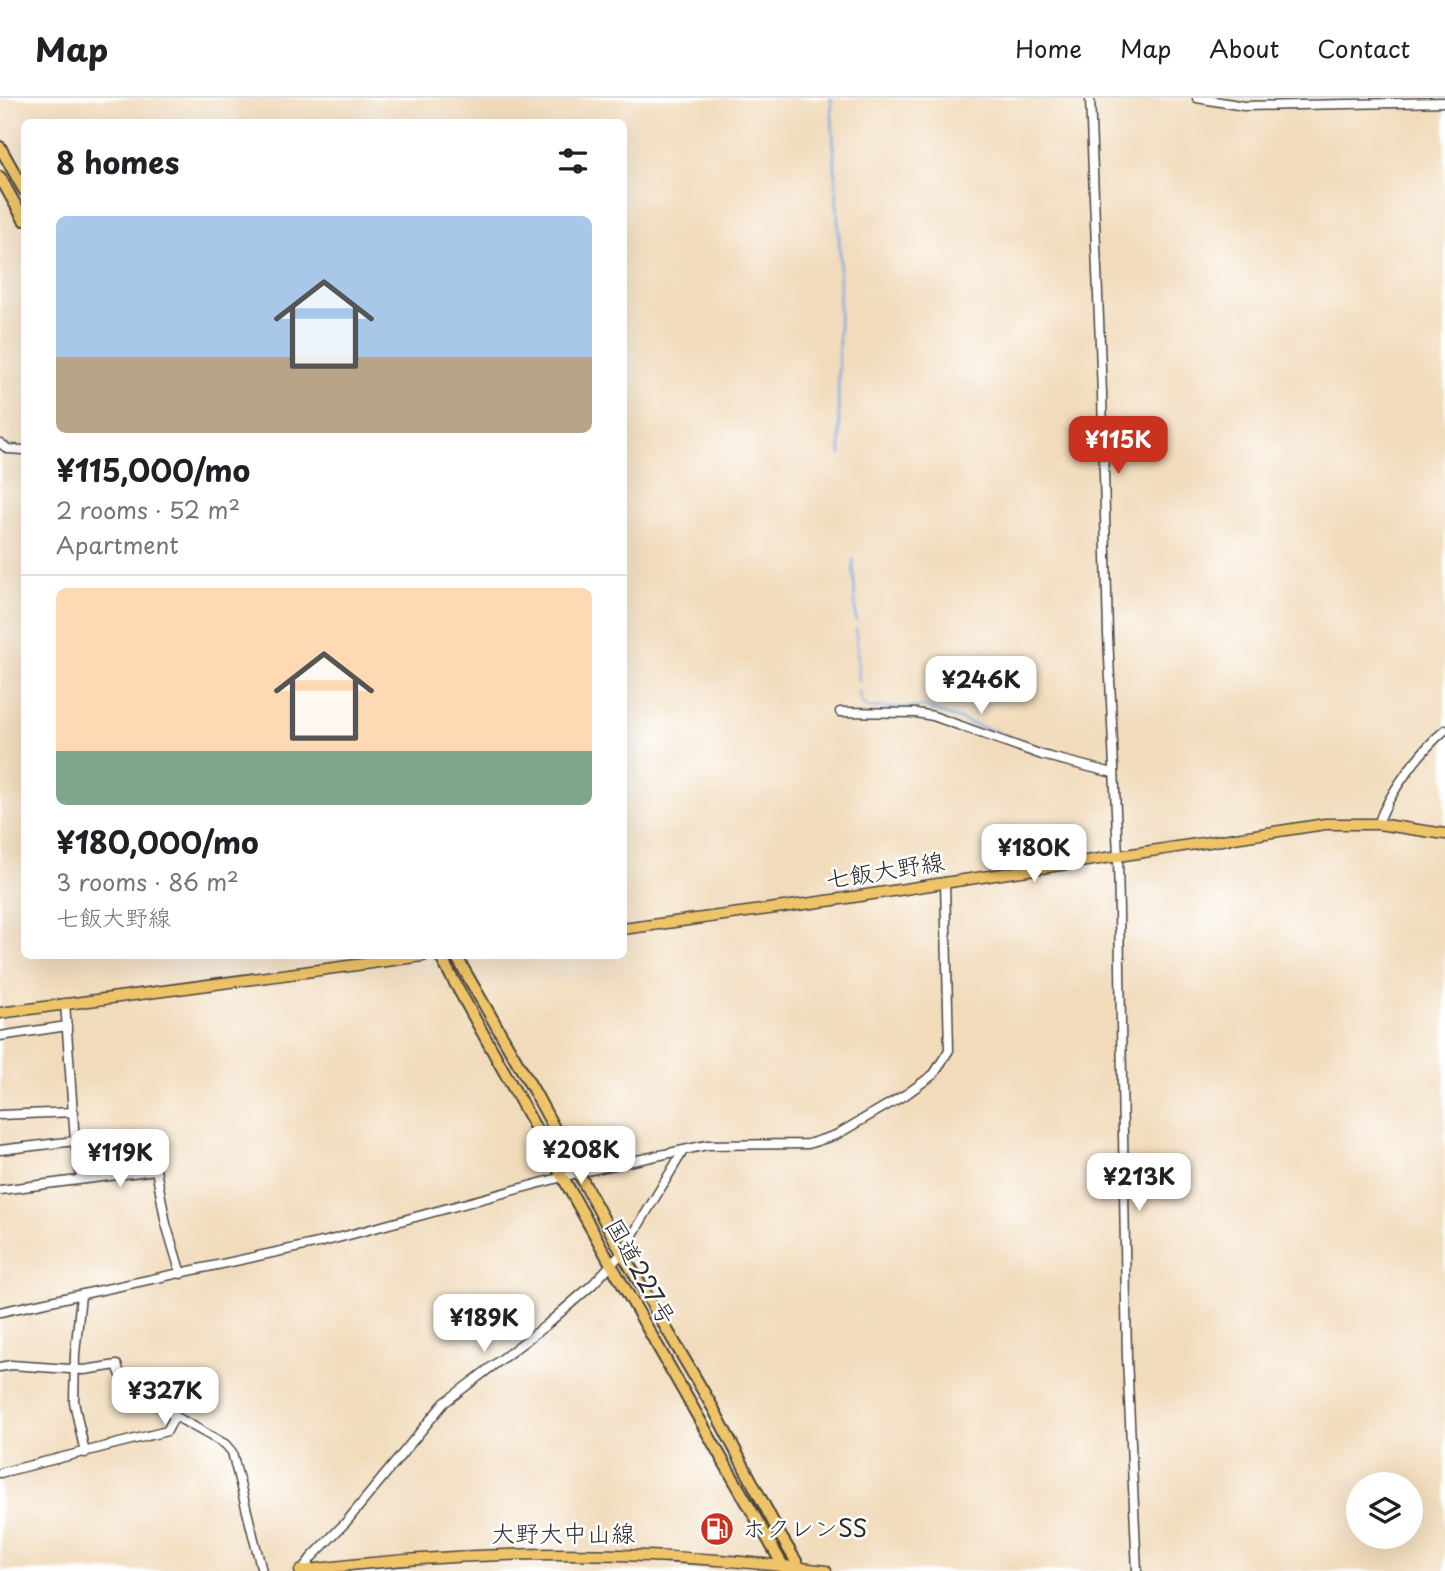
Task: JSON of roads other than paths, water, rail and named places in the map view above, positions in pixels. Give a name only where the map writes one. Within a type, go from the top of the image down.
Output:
[{"type":"highway","points":[[0,147],[21,185]]},
{"type":"highway","points":[[0,177],[21,215]]},
{"type":"highway","name":"国道227号","points":[[442,959],[784,1568]]},
{"type":"highway","name":"国道227号","points":[[458,959],[622,1253],[713,1408],[780,1535],[801,1569]]},
{"type":"main road","name":"七飯大野線","points":[[627,928],[834,900],[1325,824],[1378,824],[1445,834]]},
{"type":"main road","points":[[0,1013],[400,959]]},
{"type":"main road","name":"大野大中山線","points":[[301,1571],[411,1558],[525,1553],[620,1554],[826,1571]]},
{"type":"street","points":[[1090,98],[1118,856],[1128,1358],[1136,1571]]},
{"type":"street","points":[[1197,98],[1244,106],[1445,102]]},
{"type":"street","points":[[0,443],[8,449],[21,450]]},
{"type":"street","points":[[840,712],[916,713],[933,716],[1042,755],[1113,773]]},
{"type":"street","points":[[1378,824],[1384,808],[1421,756],[1445,730]]},
{"type":"street","points":[[0,1312],[323,1242],[577,1172],[707,1146],[808,1144],[836,1135],[934,1074],[948,1050],[945,882]]},
{"type":"street","points":[[65,1003],[75,1141],[81,1179]]},
{"type":"street","points":[[0,1036],[67,1026]]},
{"type":"street","points":[[0,1115],[74,1112]]},
{"type":"street","points":[[0,1150],[75,1141]]},
{"type":"street","points":[[301,1571],[347,1521],[444,1403],[545,1326],[612,1266],[683,1151]]},
{"type":"street","points":[[0,1190],[156,1170],[166,1223],[181,1274]]},
{"type":"street","points":[[81,1295],[74,1368],[74,1402],[85,1453]]},
{"type":"street","points":[[0,1367],[11,1365],[84,1370],[117,1365],[124,1384],[130,1391],[225,1444],[232,1452],[262,1571]]},
{"type":"street","points":[[0,1473],[167,1431],[175,1416]]},
{"type":"waterway","points":[[831,98],[840,257],[838,401],[841,454]]},
{"type":"waterway","points":[[853,559],[856,621]]},
{"type":"waterway","points":[[856,629],[859,681]]},
{"type":"waterway","points":[[859,691],[861,703],[869,708],[923,707],[1087,763]]},
{"type":"place","name":"ホクレンSS","points":[[717,1529]]}]
